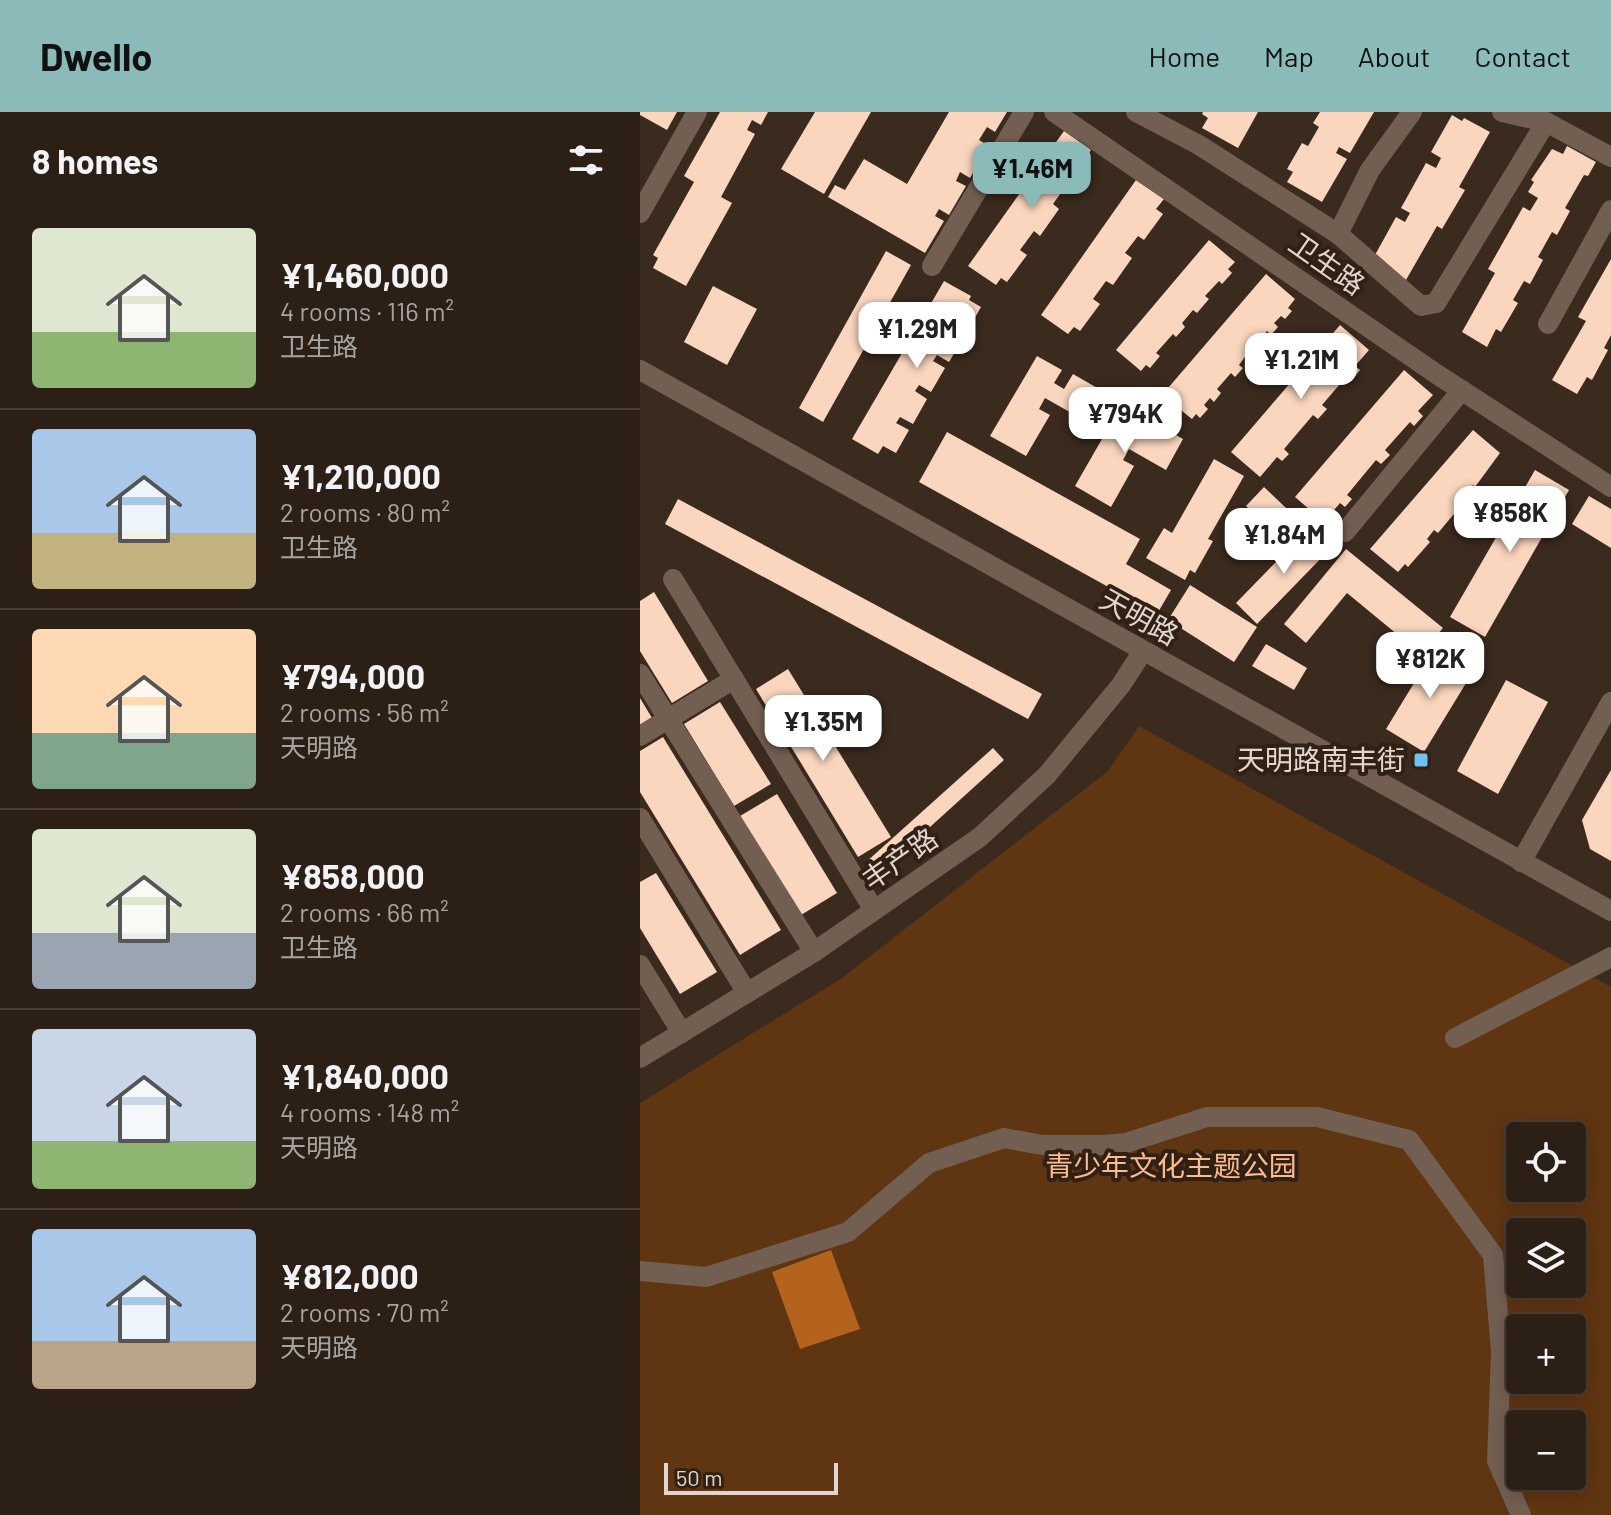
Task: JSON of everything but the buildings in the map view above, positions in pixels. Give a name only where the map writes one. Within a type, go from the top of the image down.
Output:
[{"type":"street","points":[[640,213],[697,112]]},
{"type":"street","points":[[932,266],[1024,112]]},
{"type":"street","name":"卫生路","points":[[1054,112],[1462,390],[1611,487]]},
{"type":"street","points":[[1136,112],[1199,145],[1338,234],[1421,306],[1436,303],[1544,118]]},
{"type":"street","points":[[1338,234],[1370,170],[1412,112]]},
{"type":"street","points":[[1502,112],[1544,118],[1611,157]]},
{"type":"street","points":[[1548,324],[1611,210]]},
{"type":"street","name":"天明路","points":[[640,370],[1611,911]]},
{"type":"street","points":[[1345,532],[1462,390]]},
{"type":"street","points":[[673,579],[874,910]]},
{"type":"street","name":"丰产路","points":[[640,1058],[814,952],[980,837],[1047,775],[1121,685],[1143,651]]},
{"type":"street","points":[[640,674],[814,952]]},
{"type":"street","points":[[640,736],[734,679]]},
{"type":"street","points":[[1521,862],[1611,702]]},
{"type":"street","points":[[640,818],[747,993]]},
{"type":"street","points":[[1455,1038],[1611,957]]},
{"type":"street","points":[[640,965],[682,1033]]},
{"type":"street","points":[[640,1271],[706,1277],[848,1232],[929,1163],[1004,1138],[1042,1145],[1104,1145],[1126,1143],[1207,1117],[1317,1117],[1409,1140],[1493,1255],[1501,1352],[1497,1461],[1521,1515]]},
{"type":"green space","name":"青少年文化主题公园","points":[[1139,726],[1611,987],[1611,1515],[640,1515],[640,1103],[842,978],[1108,771]]},
{"type":"shaded area","points":[[831,1250],[860,1329],[800,1349],[772,1272]]},
{"type":"place","name":"天明路南丰街","points":[[1421,760]]}]
